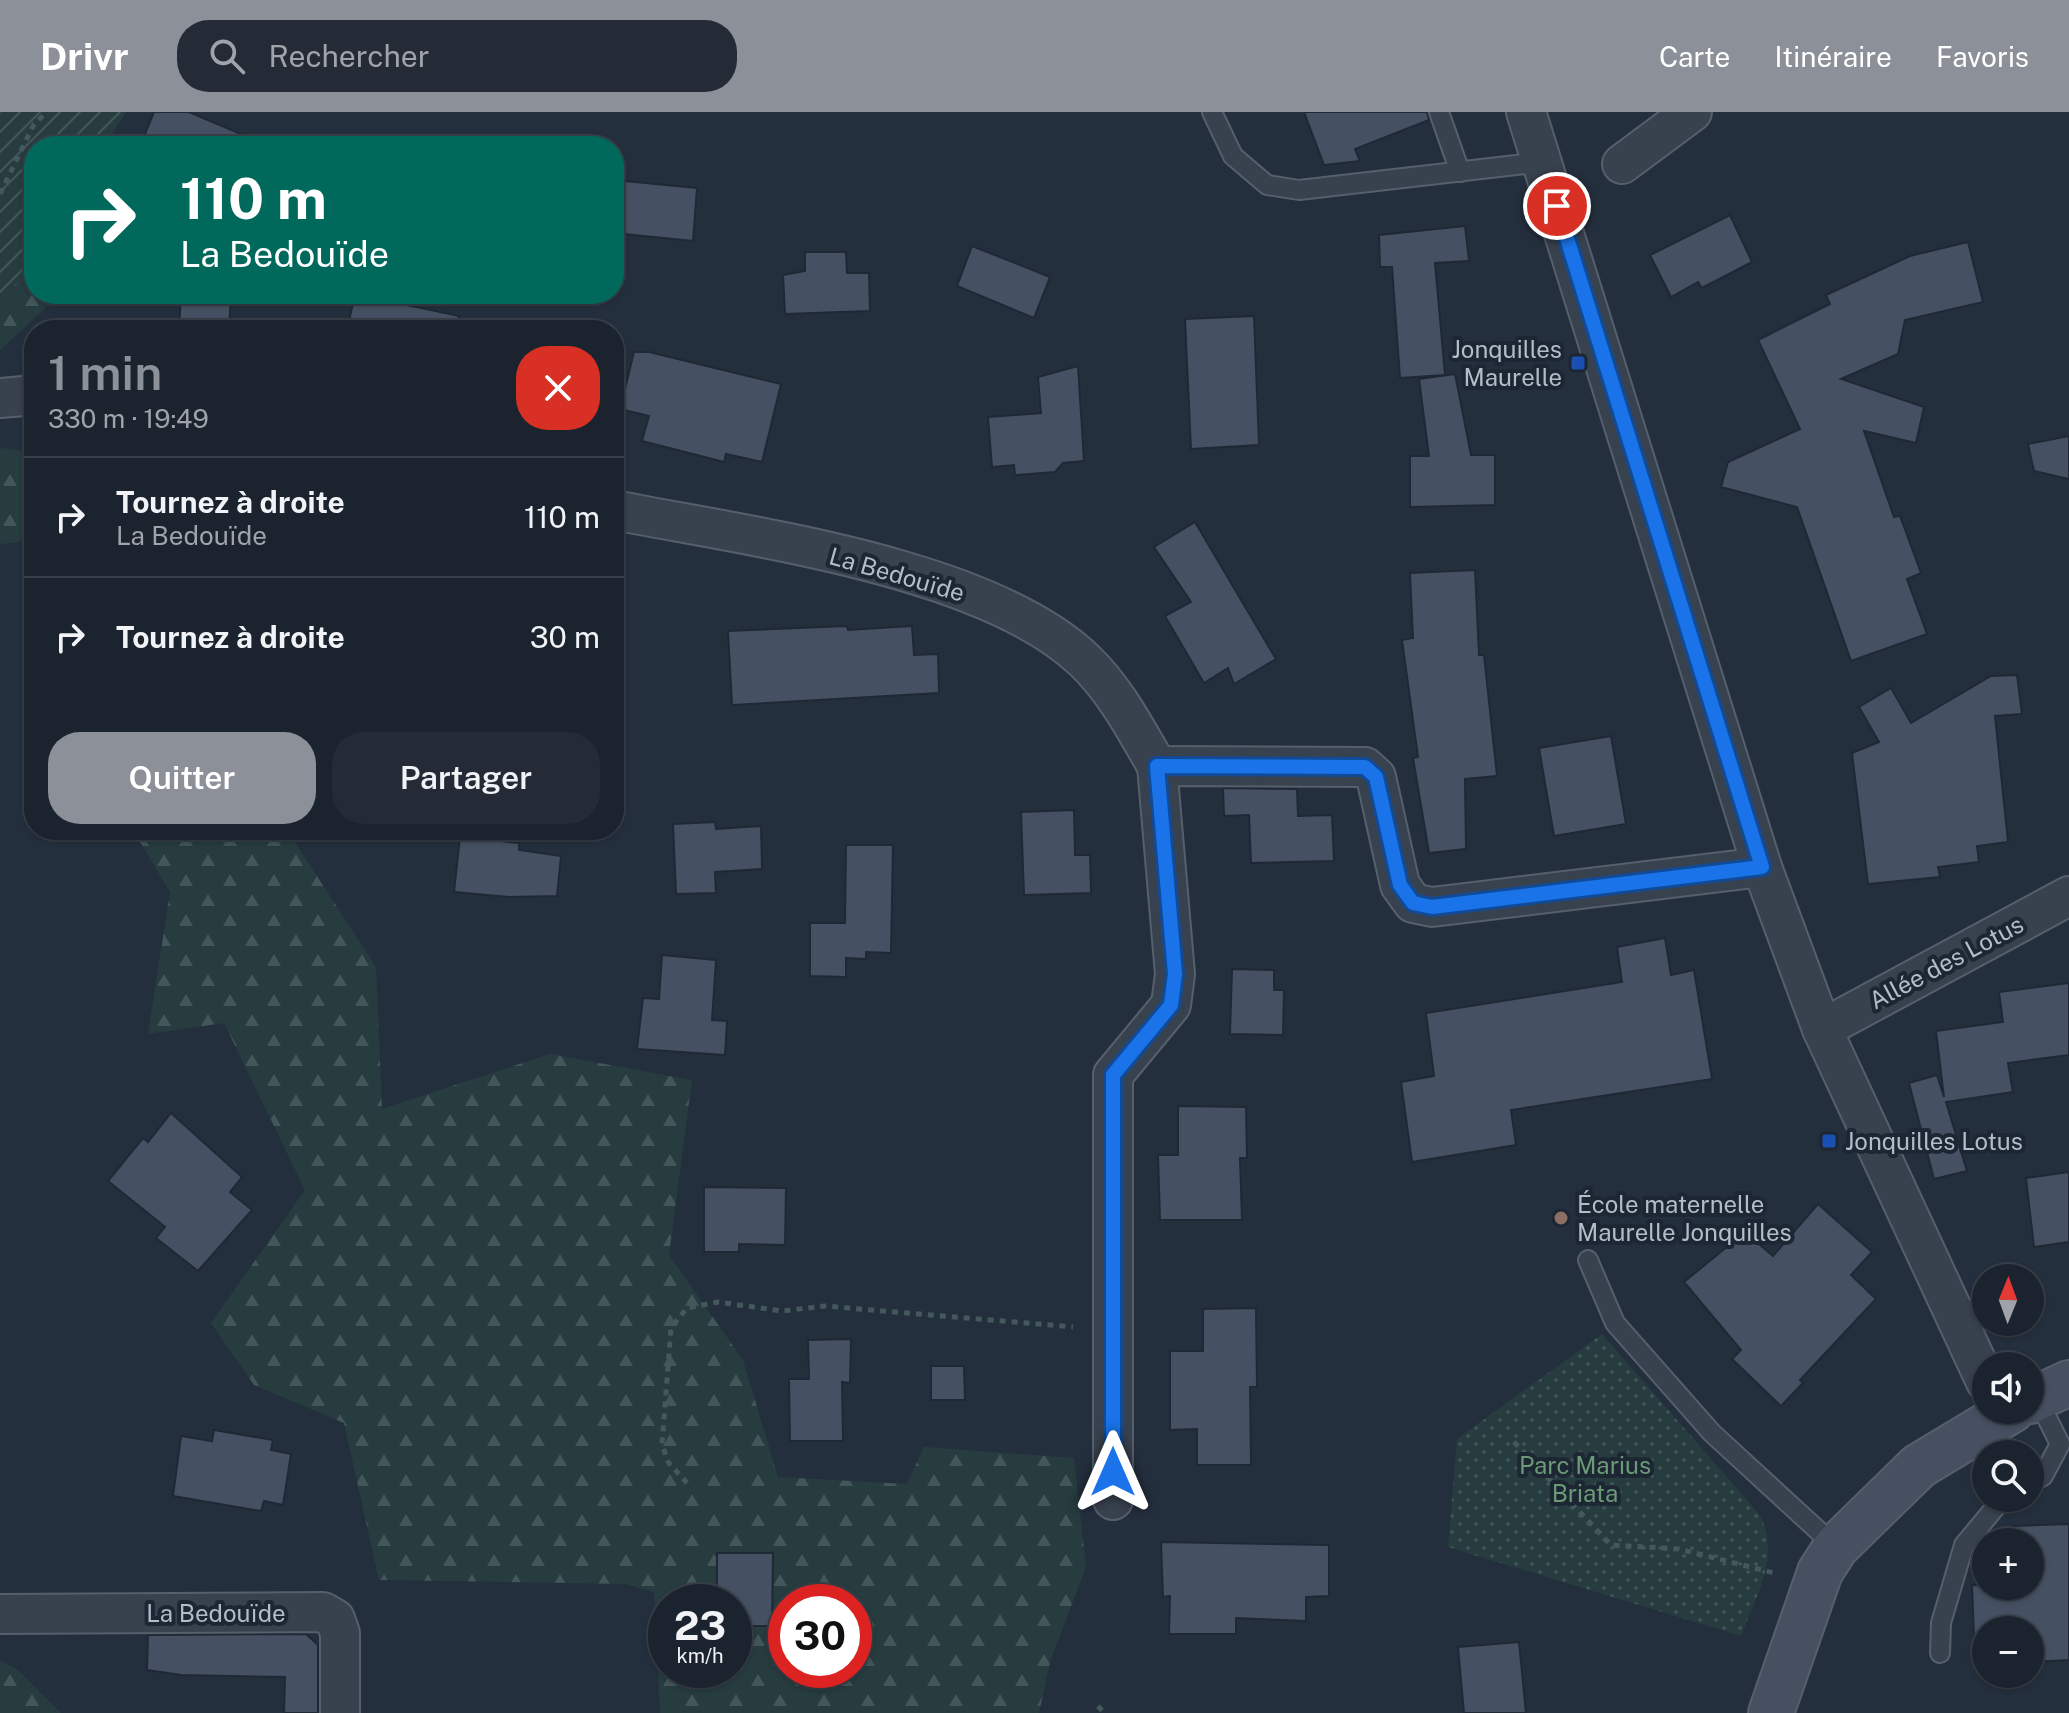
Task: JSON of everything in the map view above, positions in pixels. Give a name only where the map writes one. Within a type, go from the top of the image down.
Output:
[{"type":"street","points":[[1526,112],[1762,867],[1822,1029],[1994,1352]]},
{"type":"street","points":[[1622,164],[1692,112]]},
{"type":"street","points":[[0,398],[24,396]]},
{"type":"street","name":"La Bedouïde","points":[[624,512],[788,545],[948,583],[1035,625],[1085,660],[1122,705],[1157,766],[1175,974],[1171,1005],[1113,1075],[1113,1500]]},
{"type":"street","points":[[1157,766],[1365,767],[1376,777],[1400,885],[1413,903],[1432,907],[1762,867]]},
{"type":"street","name":"Allée des Lotus","points":[[1822,1029],[2069,896]]},
{"type":"street","points":[[1771,1713],[1820,1572],[1836,1547],[1919,1466],[1983,1424]]},
{"type":"street","name":"La Bedouïde","points":[[0,1614],[323,1612],[335,1619],[340,1633],[340,1713]]},
{"type":"lane","points":[[1212,112],[1233,156],[1267,185],[1299,190],[1542,162]]},
{"type":"lane","points":[[1439,112],[1460,172]]},
{"type":"lane","points":[[1588,1260],[1615,1323],[1712,1433],[1791,1502],[1836,1547]]},
{"type":"lane","points":[[2041,1424],[2060,1444],[2044,1474]]},
{"type":"lane","points":[[1940,1653],[1941,1623],[1964,1545],[1991,1512]]},
{"type":"path","points":[[28,136],[34,124],[47,112]]},
{"type":"path","points":[[0,194],[24,145]]},
{"type":"path","points":[[687,1483],[668,1462],[662,1444],[671,1328],[687,1308],[718,1302],[782,1311],[825,1306],[1114,1330]]},
{"type":"path","points":[[1514,1442],[1611,1545],[1679,1549],[1773,1574],[1785,1549],[1791,1502]]},
{"type":"path","points":[[1098,1706],[1104,1713]]},
{"type":"green space","points":[[0,112],[126,112],[110,136],[24,136],[24,271],[0,308]]},
{"type":"green space","points":[[0,258],[24,265],[24,304],[49,304],[32,320],[24,320],[24,328],[0,350]]},
{"type":"green space","points":[[0,448],[24,451],[24,537],[19,542],[0,544]]},
{"type":"green space","points":[[139,840],[293,840],[376,967],[382,1109],[550,1054],[692,1080],[669,1255],[743,1360],[778,1477],[907,1484],[924,1447],[1074,1458],[1086,1567],[1050,1662],[1039,1713],[660,1713],[659,1688],[752,1688],[752,1584],[648,1584],[648,1590],[626,1584],[379,1580],[344,1423],[254,1385],[211,1323],[305,1190],[224,1023],[148,1034],[170,892]]},
{"type":"green space","name":"Parc Marius Briata","points":[[1602,1334],[1759,1514],[1768,1544],[1767,1560],[1741,1636],[1448,1547],[1457,1439]]},
{"type":"green space","points":[[0,1660],[18,1670],[61,1713],[0,1713]]},
{"type":"building","points":[[154,112],[189,112],[245,136],[144,136]]},
{"type":"building","points":[[1304,112],[1427,112],[1429,120],[1355,149],[1360,161],[1324,165]]},
{"type":"building","points":[[624,181],[697,188],[693,241],[624,234]]},
{"type":"building","points":[[1730,215],[1752,262],[1702,288],[1698,282],[1671,297],[1650,255]]},
{"type":"building","points":[[1465,226],[1469,261],[1435,263],[1445,375],[1400,378],[1392,267],[1380,267],[1379,235]]},
{"type":"building","points":[[1968,242],[1983,302],[1905,320],[1898,354],[1841,379],[1924,407],[1916,443],[1864,431],[1894,517],[1900,516],[1921,573],[1907,579],[1927,634],[1851,661],[1797,507],[1721,487],[1728,462],[1800,429],[1758,340],[1830,304],[1826,295],[1910,256]]},
{"type":"building","points":[[972,246],[1050,277],[1034,318],[957,286]]},
{"type":"building","points":[[805,252],[846,252],[847,273],[869,273],[870,311],[785,314],[783,275],[805,271]]},
{"type":"building","points":[[180,304],[230,304],[230,320],[180,320]]},
{"type":"building","points":[[353,304],[402,304],[459,316],[458,320],[349,320]]},
{"type":"building","points":[[1254,316],[1259,445],[1191,449],[1185,319]]},
{"type":"building","points":[[634,352],[649,352],[781,384],[762,462],[726,454],[724,462],[642,441],[649,416],[624,410],[624,393]]},
{"type":"building","points":[[1078,366],[1084,461],[1063,463],[1055,472],[1015,475],[1014,465],[992,467],[988,417],[1041,413],[1038,377]]},
{"type":"building","points":[[1455,374],[1471,455],[1495,455],[1495,505],[1410,507],[1410,456],[1429,456],[1419,379]]},
{"type":"building","points":[[2069,436],[2069,479],[2034,471],[2028,444]]},
{"type":"building","points":[[1195,522],[1276,659],[1234,684],[1228,668],[1204,683],[1165,616],[1191,602],[1154,547]]},
{"type":"building","points":[[1475,570],[1479,655],[1484,655],[1497,776],[1465,779],[1466,849],[1429,853],[1413,758],[1418,757],[1402,640],[1413,638],[1410,573]]},
{"type":"building","points":[[847,626],[848,630],[912,626],[914,655],[938,654],[939,693],[732,705],[728,631]]},
{"type":"building","points":[[2017,675],[2022,714],[1995,716],[2008,842],[1977,846],[1979,862],[1938,867],[1940,877],[1868,884],[1852,753],[1879,742],[1859,707],[1891,688],[1911,723],[1991,676]]},
{"type":"building","points":[[1611,736],[1626,824],[1554,836],[1539,748]]},
{"type":"building","points":[[1223,788],[1297,789],[1298,816],[1332,815],[1334,861],[1251,863],[1249,815],[1224,816]]},
{"type":"building","points":[[1074,810],[1075,855],[1090,855],[1091,893],[1024,895],[1021,812]]},
{"type":"building","points":[[715,822],[716,829],[761,826],[762,869],[715,872],[716,893],[676,894],[673,824]]},
{"type":"building","points":[[460,840],[519,843],[519,850],[561,856],[557,896],[509,897],[454,892]]},
{"type":"building","points":[[846,845],[893,845],[891,953],[866,952],[866,959],[846,958],[846,977],[810,976],[810,923],[845,923]]},
{"type":"building","points":[[1665,938],[1671,975],[1694,970],[1712,1079],[1511,1110],[1516,1145],[1412,1162],[1401,1082],[1434,1076],[1426,1013],[1622,982],[1617,947]]},
{"type":"building","points":[[662,955],[716,960],[712,1020],[727,1021],[725,1055],[637,1049],[643,998],[659,999]]},
{"type":"building","points":[[1232,969],[1274,970],[1274,990],[1284,990],[1283,1035],[1230,1034]]},
{"type":"building","points":[[2069,983],[2069,1055],[2008,1063],[2013,1092],[1946,1102],[1967,1171],[1934,1179],[1909,1083],[1937,1075],[1944,1097],[1936,1031],[2003,1022],[1999,992]]},
{"type":"building","points":[[1178,1106],[1246,1107],[1247,1158],[1240,1158],[1242,1220],[1160,1220],[1158,1155],[1178,1155]]},
{"type":"building","points":[[171,1113],[242,1177],[230,1192],[252,1210],[198,1271],[156,1238],[165,1227],[108,1181],[143,1138],[148,1142]]},
{"type":"building","points":[[2069,1172],[2069,1242],[2034,1247],[2026,1178]]},
{"type":"building","points":[[704,1187],[786,1188],[785,1245],[739,1244],[739,1252],[704,1252]]},
{"type":"building","points":[[1818,1204],[1872,1252],[1851,1275],[1876,1299],[1800,1380],[1803,1383],[1781,1406],[1732,1359],[1741,1350],[1684,1282],[1745,1232],[1773,1256]]},
{"type":"building","points":[[1256,1308],[1257,1387],[1250,1387],[1251,1465],[1197,1465],[1197,1429],[1170,1430],[1170,1351],[1203,1351],[1203,1309]]},
{"type":"building","points":[[851,1339],[850,1383],[842,1382],[843,1441],[790,1441],[789,1379],[809,1379],[808,1340]]},
{"type":"building","points":[[931,1366],[964,1366],[965,1400],[931,1400]]},
{"type":"building","points":[[214,1430],[273,1440],[271,1450],[291,1454],[283,1505],[264,1501],[261,1511],[173,1496],[181,1436],[212,1441]]},
{"type":"building","points":[[2069,1524],[2069,1660],[2044,1661],[2044,1616],[1973,1616],[1973,1600],[2044,1600],[2044,1528],[2013,1526]]},
{"type":"building","points":[[1161,1542],[1329,1545],[1329,1596],[1306,1597],[1306,1621],[1236,1618],[1236,1634],[1169,1634],[1170,1596],[1163,1597]]},
{"type":"building","points":[[717,1553],[773,1553],[773,1584],[768,1584],[768,1626],[752,1626],[752,1584],[717,1584]]},
{"type":"building","points":[[306,1634],[318,1645],[318,1713],[284,1713],[285,1677],[181,1675],[147,1670],[148,1635]]},
{"type":"building","points":[[1519,1642],[1526,1713],[1464,1713],[1458,1647]]},
{"type":"place","name":"Jonquilles Maurelle","points":[[1578,363]]},
{"type":"place","name":"Jonquilles Lotus","points":[[1829,1141]]},
{"type":"place","name":"École maternelle Maurelle Jonquilles","points":[[1561,1218]]},
{"type":"route","points":[[1113,1472],[1113,1075],[1171,1005],[1175,974],[1157,766],[1365,767],[1376,777],[1400,885],[1413,903],[1432,907],[1762,867],[1557,206]]}]
